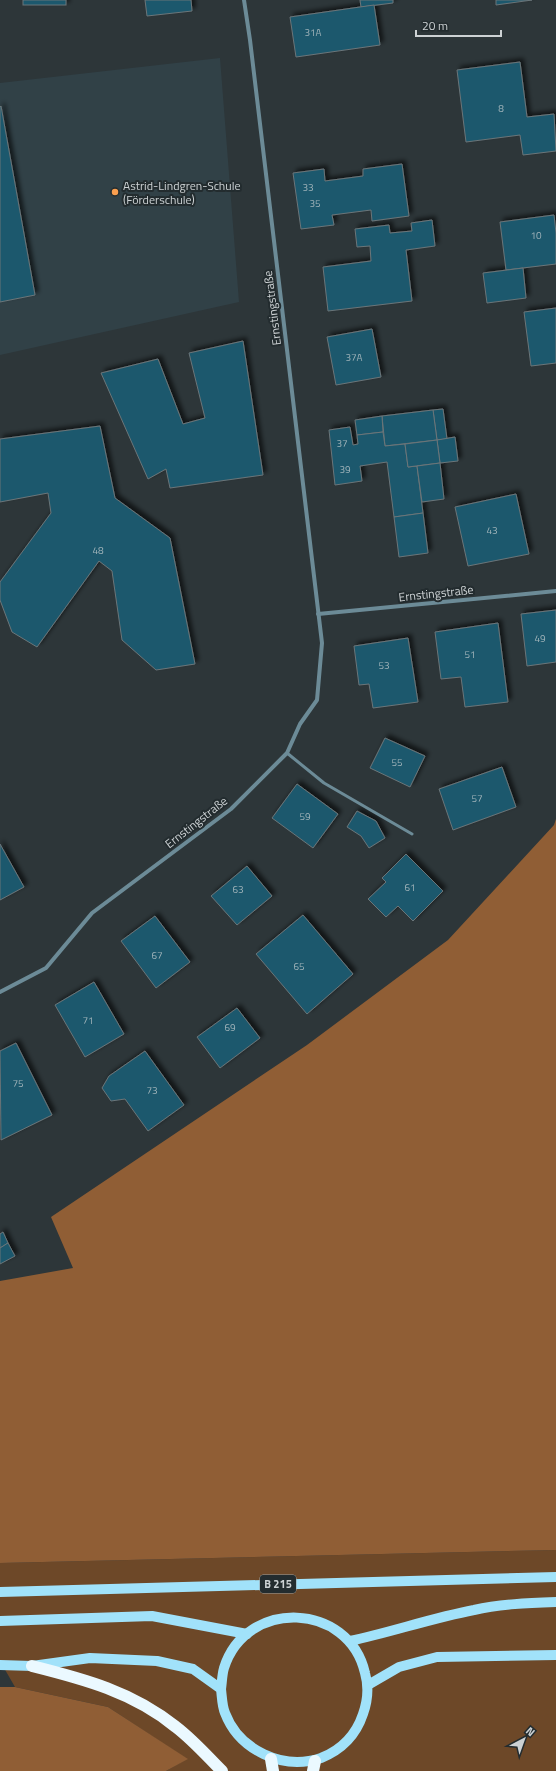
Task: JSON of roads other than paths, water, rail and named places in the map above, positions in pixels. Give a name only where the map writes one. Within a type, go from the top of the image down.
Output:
[{"type":"highway","points":[[32,1666],[85,1680],[131,1697],[176,1727],[222,1771]]},
{"type":"main road","name":"B 215","points":[[0,1592],[556,1577]]},
{"type":"main road","points":[[350,1641],[380,1635],[474,1610],[519,1603],[556,1602]]},
{"type":"main road","points":[[0,1621],[152,1616],[247,1634]]},
{"type":"main road","points":[[289,1617],[311,1618],[332,1626],[350,1641],[363,1662],[368,1685],[367,1705],[360,1724],[348,1740],[333,1753],[314,1766],[292,1764],[272,1765],[251,1749],[235,1732],[224,1712],[221,1689],[224,1668],[233,1649],[247,1634],[266,1622],[289,1617]]},
{"type":"main road","points":[[368,1685],[399,1667],[437,1657],[556,1656]]},
{"type":"main road","points":[[0,1666],[32,1666],[90,1658],[157,1661],[193,1669],[221,1689]]},
{"type":"street","name":"Ernstingstraße","points":[[0,992],[46,968],[92,913],[231,809],[287,753],[300,724],[317,700],[322,643],[244,0]]},
{"type":"street","name":"Ernstingstraße","points":[[318,614],[556,591]]},
{"type":"lane","points":[[287,753],[324,783],[412,834]]},
{"type":"place","name":"Astrid-Lindgren-Schule (Förderschule)","points":[[115,192]]}]
